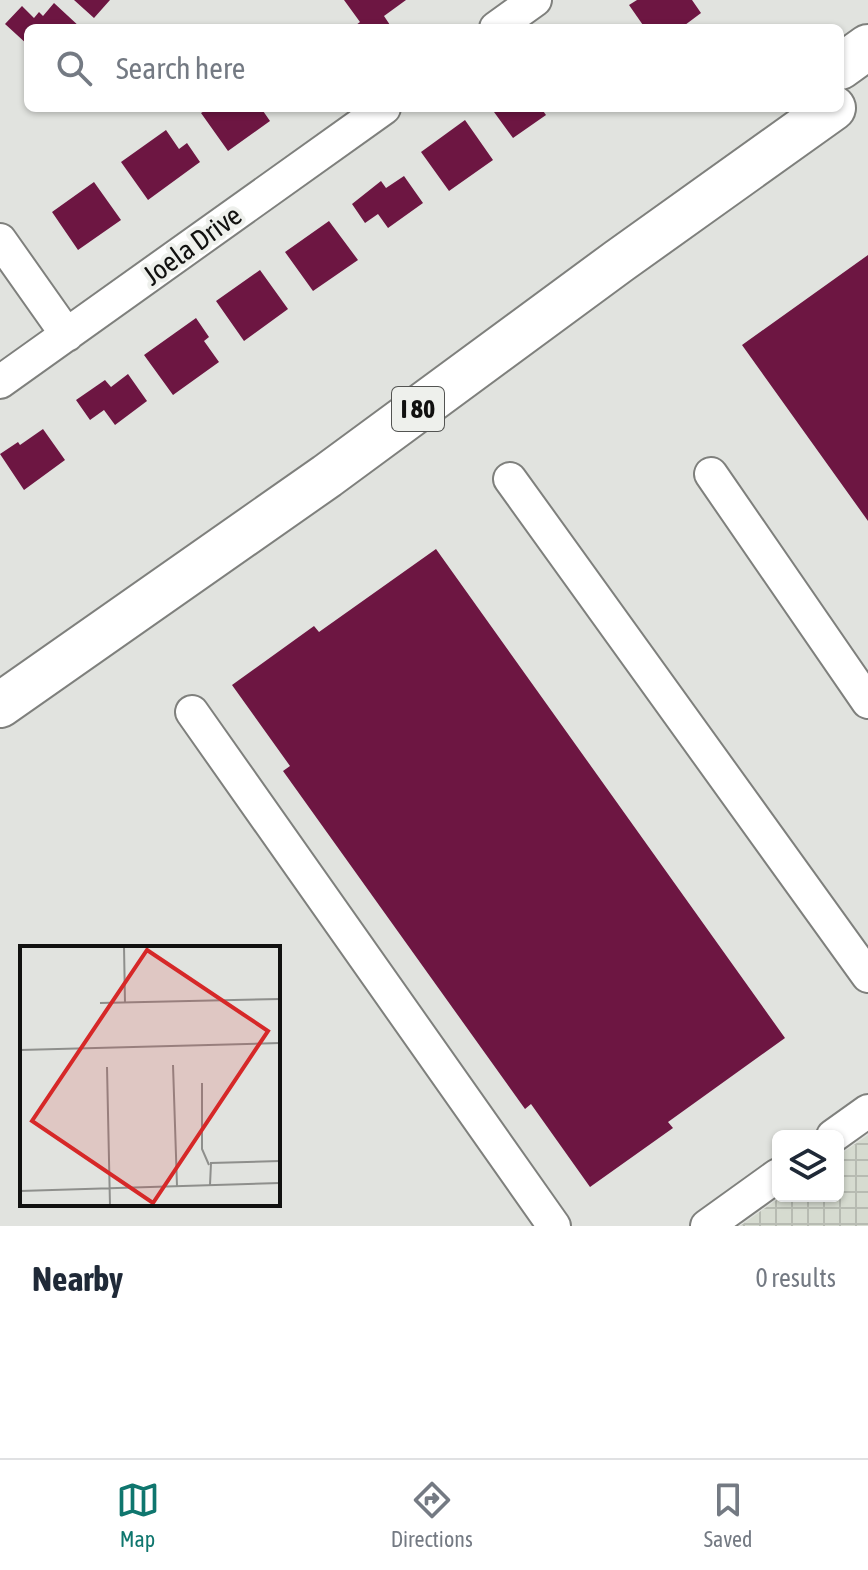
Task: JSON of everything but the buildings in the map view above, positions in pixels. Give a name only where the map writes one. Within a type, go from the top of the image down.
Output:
[{"type":"highway","points":[[844,64],[868,47]]},
{"type":"highway","points":[[844,100],[868,83]]},
{"type":"highway","name":"I 80","points":[[0,673],[780,112]]},
{"type":"highway","name":"I 80","points":[[0,705],[327,476],[827,112]]},
{"type":"street","points":[[502,24],[535,0]]},
{"type":"street","name":"Joela Drive","points":[[0,382],[378,112]]},
{"type":"street","points":[[0,240],[67,335]]},
{"type":"street","points":[[711,474],[868,702]]},
{"type":"street","points":[[510,479],[868,976]]},
{"type":"street","points":[[192,712],[554,1226]]},
{"type":"street","points":[[841,1130],[868,1111]]},
{"type":"street","points":[[707,1226],[772,1179]]},
{"type":"shaded area","points":[[868,1135],[868,1226],[740,1226],[774,1202],[844,1202],[844,1152]]}]
